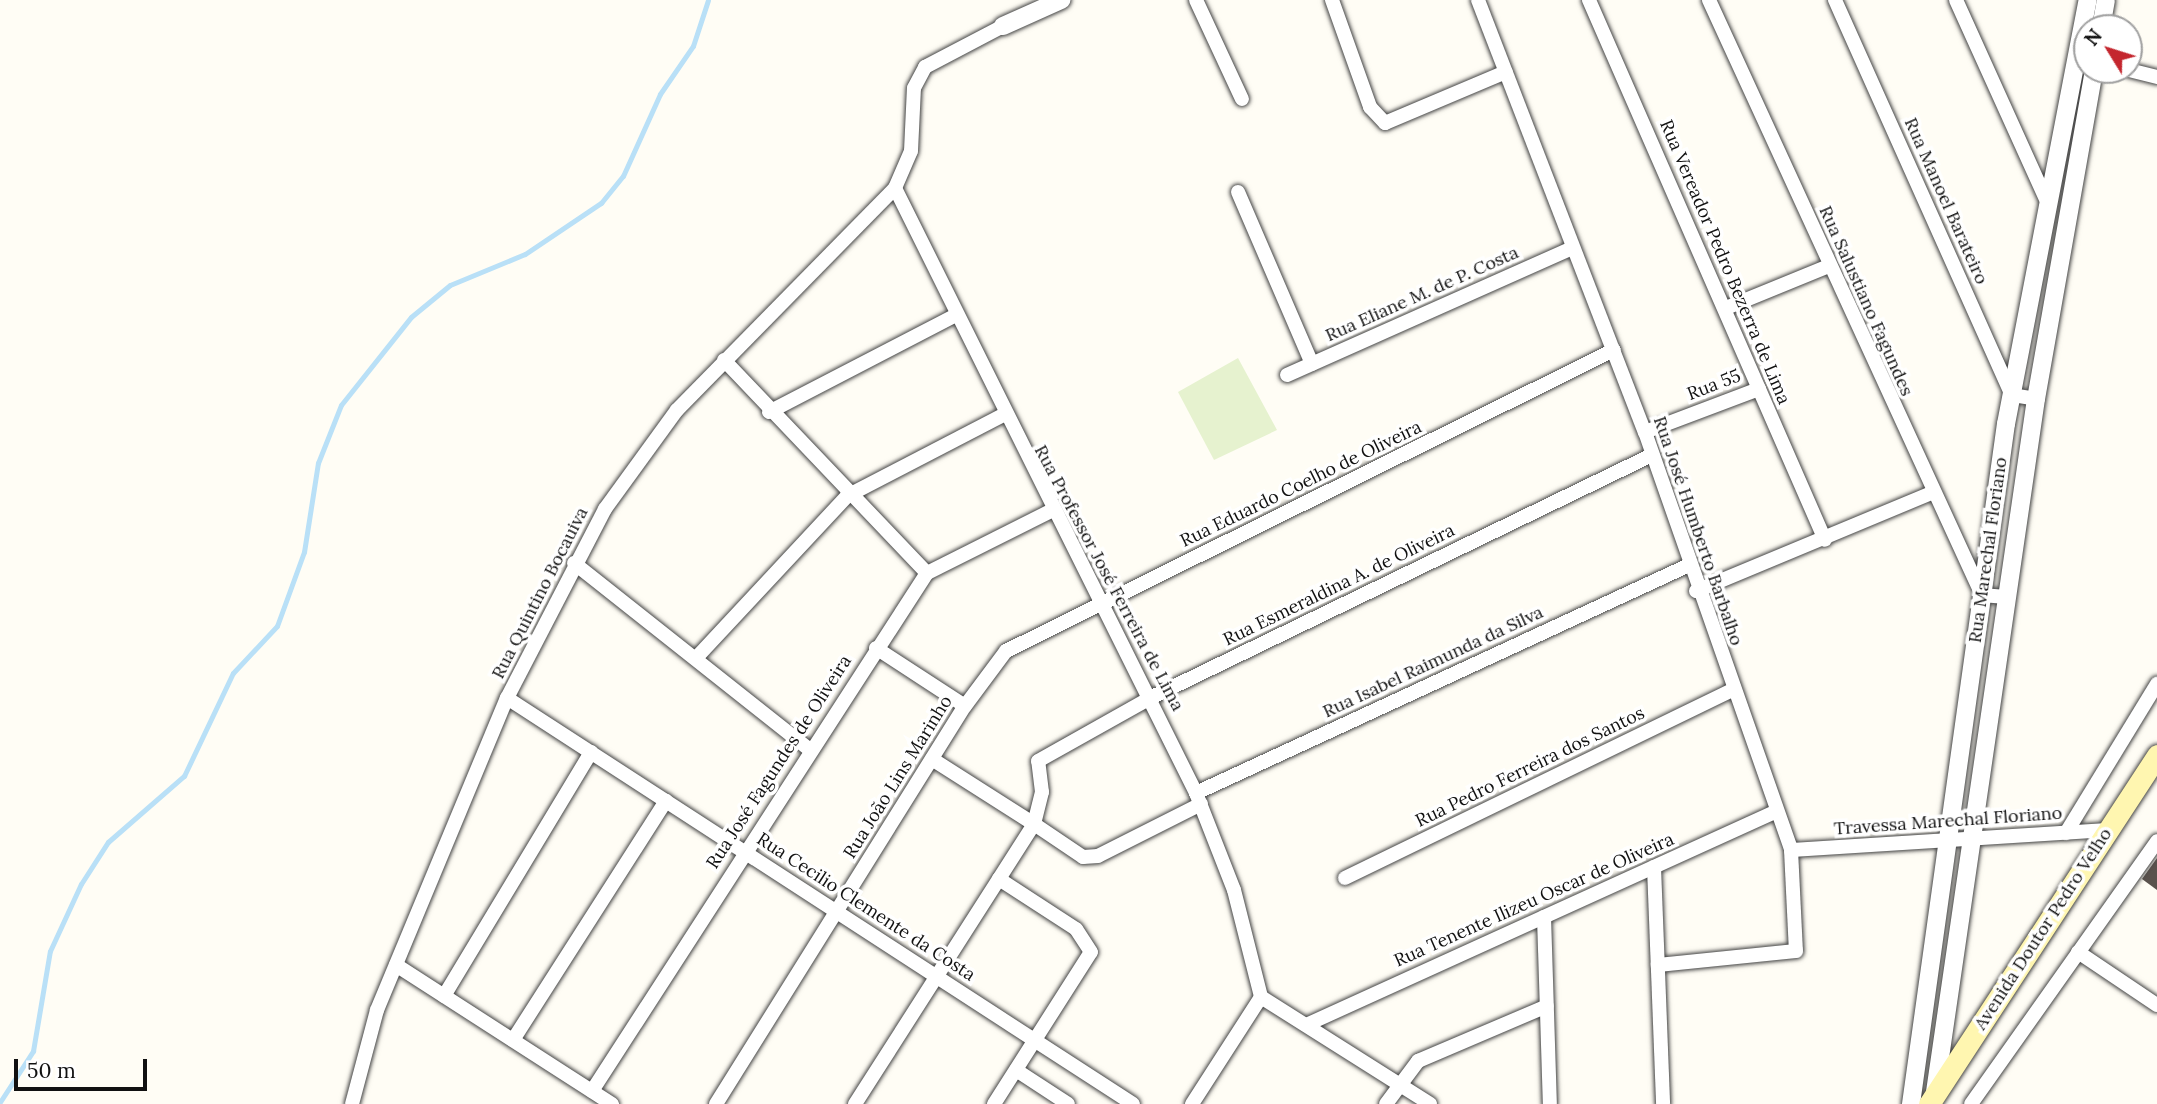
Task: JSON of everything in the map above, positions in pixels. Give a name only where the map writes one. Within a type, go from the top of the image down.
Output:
[{"type":"main road","name":"Avenida Doutor Pedro Velho","points":[[1932,1100],[2157,755]]},
{"type":"street","points":[[1003,26],[1061,0]]},
{"type":"street","points":[[1196,0],[1242,99]]},
{"type":"street","points":[[1332,0],[1370,107],[1391,124],[1506,72]]},
{"type":"street","name":"Rua José Humberto Barbalho","points":[[1478,0],[1645,432],[1686,566],[1791,850],[1796,951],[1658,965]]},
{"type":"street","name":"Rua Vereador Pedro Bezerra de Lima","points":[[1589,0],[1726,308],[1825,540]]},
{"type":"street","name":"Rua Salustiano Fagundes","points":[[1709,0],[1932,493],[1982,595]]},
{"type":"street","name":"Rua Manoel Barateiro","points":[[1835,0],[2012,396]]},
{"type":"street","points":[[1956,0],[2046,199]]},
{"type":"street","name":"Rua Marechal Floriano","points":[[1910,1104],[2012,396],[2046,199],[2088,0]]},
{"type":"street","name":"Rua Quintino Bocauiva","points":[[352,1104],[362,1052],[396,965],[507,698],[574,563],[641,456],[724,360],[895,188],[911,151],[918,77],[937,56],[1003,26]]},
{"type":"street","name":"Rua Marechal Floriano","points":[[1932,1100],[2036,399],[2092,84]]},
{"type":"street","name":"Rua Professor José Ferreira de Lima","points":[[895,188],[1003,415],[1051,511],[1152,697],[1198,798],[1234,890],[1261,998]]},
{"type":"street","points":[[1238,192],[1312,364]]},
{"type":"street","points":[[2042,226],[2067,229]]},
{"type":"street","name":"Rua Eliane M. de P. Costa","points":[[1287,375],[1573,248]]},
{"type":"street","points":[[1726,308],[1829,266]]},
{"type":"street","points":[[769,412],[956,315]]},
{"type":"street","name":"Rua Eduardo Coelho de Oliveira","points":[[1006,651],[1614,350]]},
{"type":"street","points":[[724,360],[847,496],[927,573]]},
{"type":"street","name":"Rua 55","points":[[1645,432],[1759,388]]},
{"type":"street","points":[[2012,396],[2036,399]]},
{"type":"street","points":[[697,657],[847,496],[1003,415]]},
{"type":"street","name":"Rua Esmeraldina A. de Oliveira","points":[[1034,824],[1042,792],[1038,761],[1044,753],[1152,697],[1652,455]]},
{"type":"street","points":[[1696,591],[1825,540],[1932,493]]},
{"type":"street","name":"Rua José Fagundes de Oliveira","points":[[592,1091],[808,749],[927,573],[1051,511]]},
{"type":"street","points":[[574,563],[697,657],[808,749]]},
{"type":"street","name":"Rua Isabel Raimunda da Silva","points":[[932,759],[1083,857],[1098,856],[1198,798],[1686,566]]},
{"type":"street","points":[[1982,595],[2006,597]]},
{"type":"street","points":[[876,648],[965,706]]},
{"type":"street","name":"Rua João Lins Marinho","points":[[716,1104],[965,706],[1006,651]]},
{"type":"street","points":[[2066,833],[2157,684]]},
{"type":"street","name":"Rua Pedro Ferreira dos Santos","points":[[1345,878],[1733,690]]},
{"type":"street","name":"Rua Cecilio Clemente da Costa","points":[[507,698],[1133,1104]]},
{"type":"street","points":[[443,996],[591,752]]},
{"type":"street","points":[[513,1040],[666,802]]},
{"type":"street","name":"Rua Tenente Ilizeu Oscar de Oliveira","points":[[1306,1025],[1777,811]]},
{"type":"street","points":[[855,1104],[1034,824]]},
{"type":"street","name":"Travessa Marechal Floriano","points":[[1791,850],[2108,830]]},
{"type":"street","points":[[1971,1104],[2157,841]]},
{"type":"street","points":[[1654,867],[1663,1104]]},
{"type":"street","points":[[994,1104],[1087,960],[1090,945],[999,879]]},
{"type":"street","points":[[1544,917],[1550,1104]]},
{"type":"street","points":[[2078,952],[2157,1005]]},
{"type":"street","points":[[396,965],[612,1104]]},
{"type":"street","points":[[1192,1104],[1261,998],[1430,1104]]},
{"type":"street","points":[[1386,1104],[1398,1084],[1429,1055],[1546,1006]]},
{"type":"street","points":[[1016,1070],[1068,1104]]},
{"type":"green space","points":[[1238,358],[1277,430],[1214,460],[1178,392]]},
{"type":"building","points":[[2157,858],[2157,890],[2142,879]]},
{"type":"waterway","points":[[0,1102],[33,1051],[50,951],[81,884],[108,842],[184,776],[233,673],[277,626],[304,552],[318,463],[341,405],[411,317],[450,285],[525,254],[601,203],[623,176],[660,94],[693,46],[708,0]]}]
